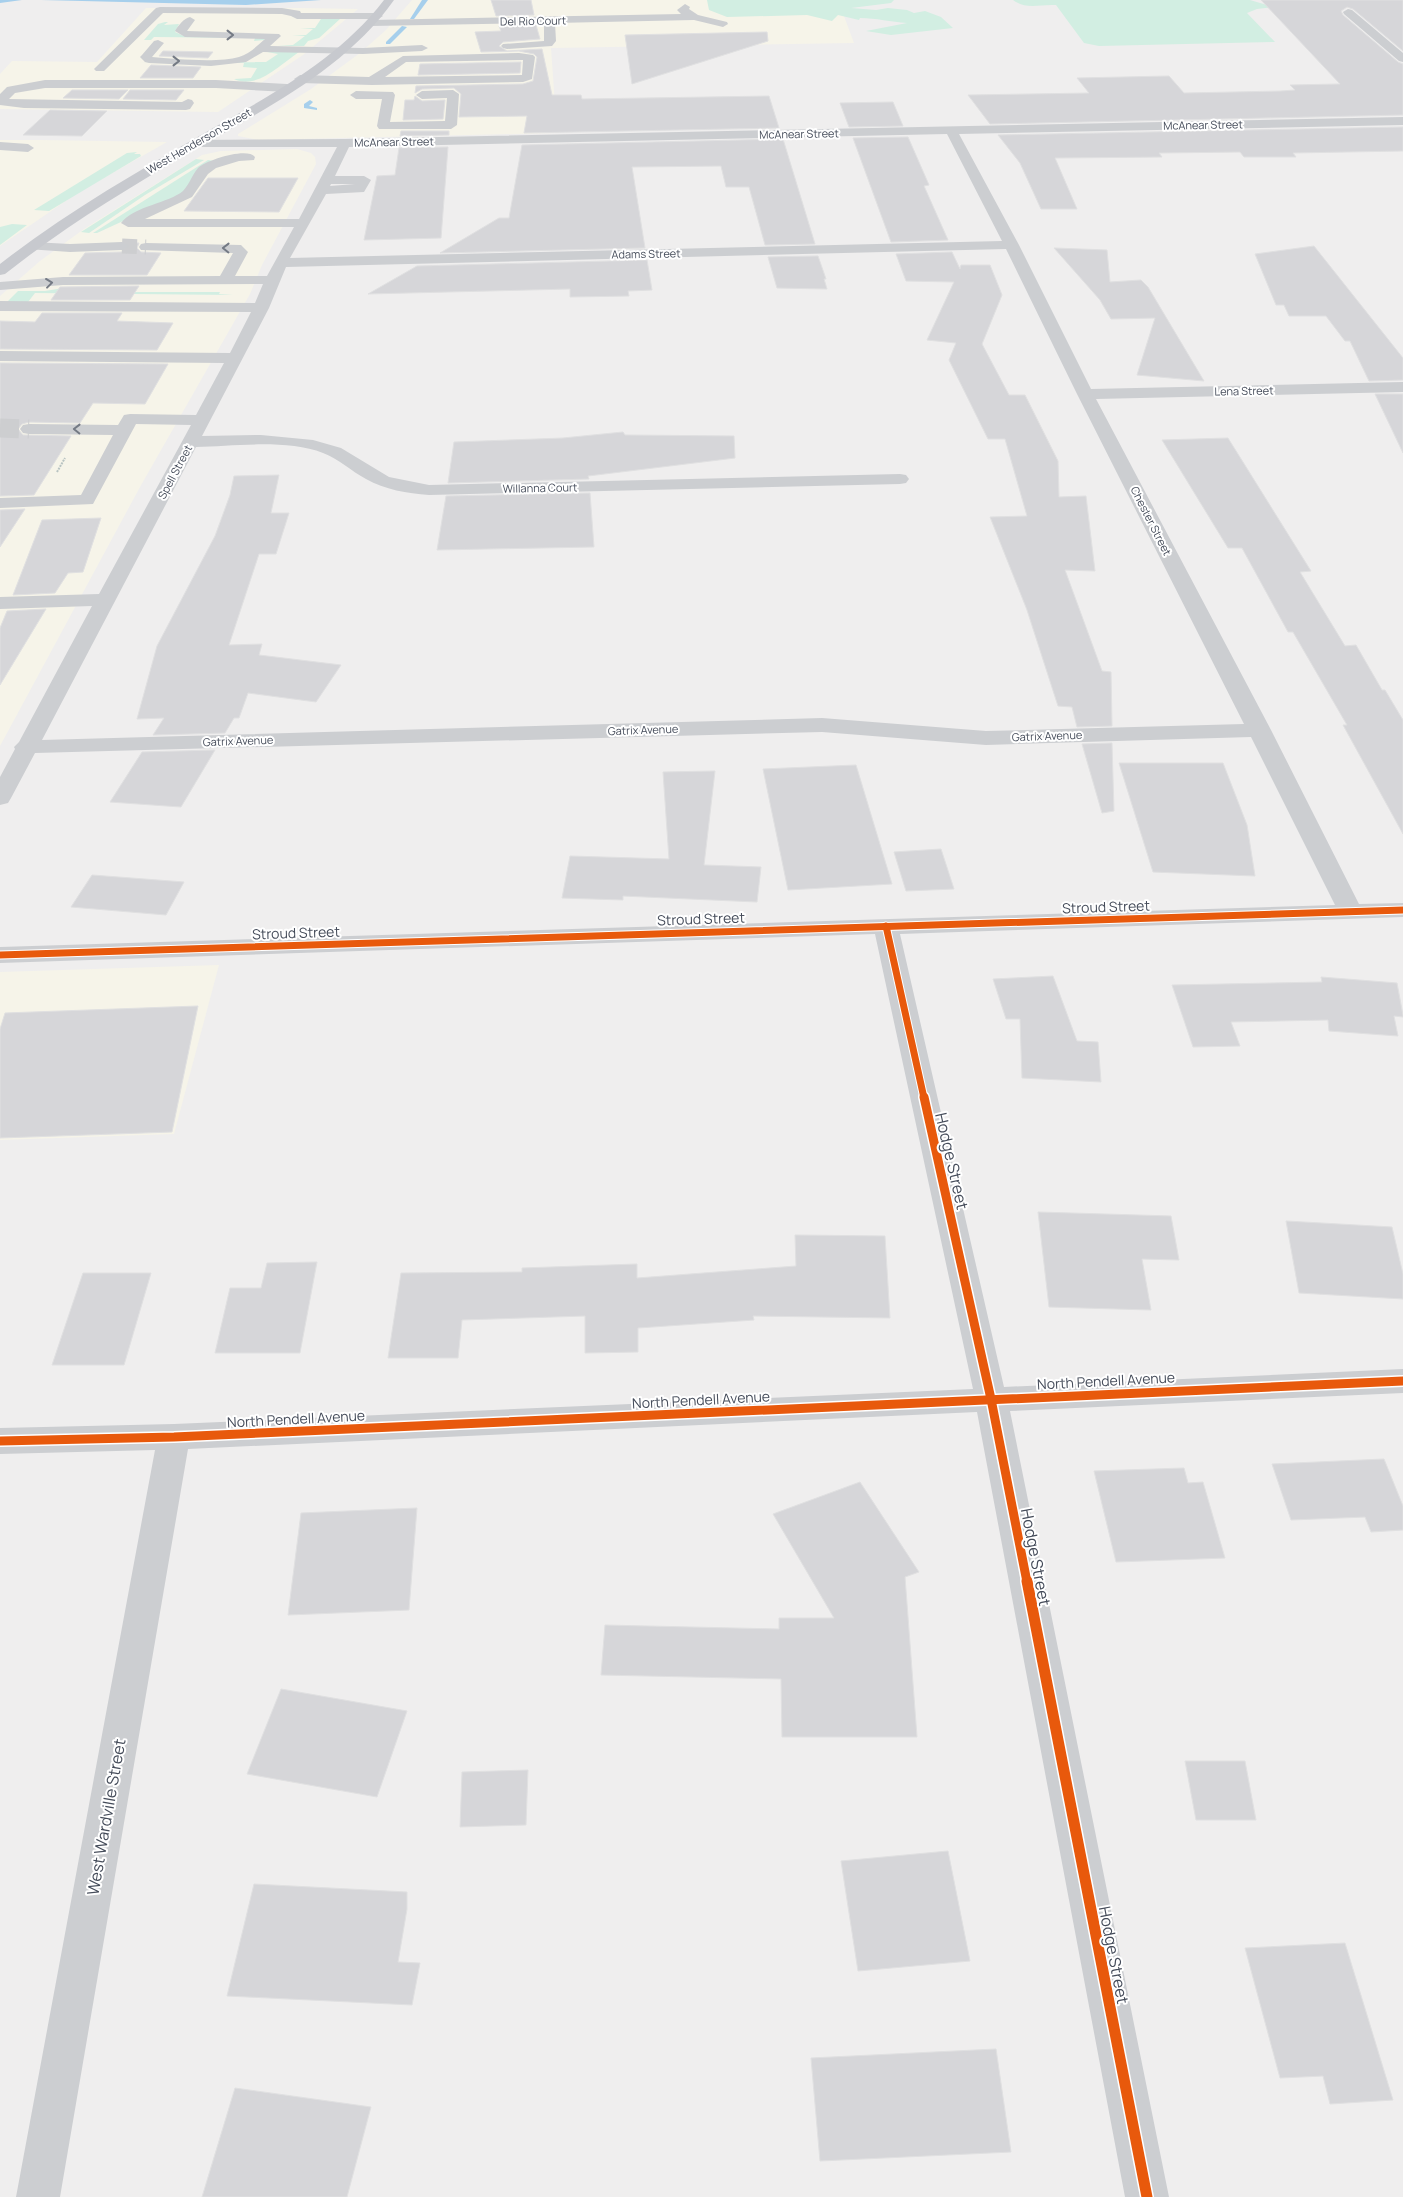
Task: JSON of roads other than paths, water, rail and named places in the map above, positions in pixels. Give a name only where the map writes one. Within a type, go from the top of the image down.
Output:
[{"type":"main road","name":"West Henderson Street","points":[[0,271],[32,246],[118,188],[282,92],[341,50],[380,12]]},
{"type":"street","points":[[290,22],[380,12],[453,27],[456,12],[685,7],[682,10],[694,18],[723,24]]},
{"type":"street","points":[[100,69],[160,10],[282,11],[296,13],[290,22],[261,49],[241,60],[149,60],[146,57],[158,43]]},
{"type":"street","points":[[1348,12],[1403,59]]},
{"type":"street","name":"Del Rio Court","points":[[453,27],[538,28],[550,25],[694,18]]},
{"type":"street","points":[[190,20],[180,31],[185,34],[275,36]]},
{"type":"street","points":[[261,49],[341,50],[536,46],[548,44],[550,41],[550,25]]},
{"type":"street","points":[[300,79],[372,81],[508,79],[528,77],[528,57],[415,58],[400,61],[372,81]]},
{"type":"street","points":[[400,61],[505,60],[510,63],[508,79]]},
{"type":"street","points":[[202,85],[186,106],[24,104],[0,101],[11,90],[73,84],[202,85],[301,95]]},
{"type":"street","points":[[45,87],[40,94],[43,99],[52,102]]},
{"type":"street","points":[[45,87],[23,93],[21,96],[25,100],[52,102],[188,103]]},
{"type":"street","points":[[339,95],[453,94],[451,141]]},
{"type":"street","points":[[398,95],[384,126],[451,125]]},
{"type":"street","name":"McAnear Street","points":[[194,144],[258,145],[1403,121]]},
{"type":"street","name":"Chester Street","points":[[951,130],[1012,245],[1086,394],[1260,730],[1351,912]]},
{"type":"street","name":"Spell Street","points":[[0,798],[25,747],[191,442],[261,308],[280,263],[304,224],[345,143]]},
{"type":"street","points":[[258,145],[253,157],[238,157],[210,166],[203,171],[187,194],[148,211],[128,223],[304,224]]},
{"type":"street","points":[[0,146],[28,148]]},
{"type":"street","name":"Adams Street","points":[[280,263],[1012,245]]},
{"type":"street","points":[[32,246],[70,248],[122,246]]},
{"type":"street","points":[[146,247],[236,248],[241,252],[225,281]]},
{"type":"street","points":[[0,286],[62,281],[272,280]]},
{"type":"street","points":[[0,306],[261,308]]},
{"type":"street","points":[[0,356],[235,358]]},
{"type":"street","name":"Lena Street","points":[[1086,394],[1403,388]]},
{"type":"street","points":[[0,503],[87,500],[130,419],[202,420]]},
{"type":"street","points":[[29,429],[124,430]]},
{"type":"street","name":"Willanna Court","points":[[191,442],[247,441],[306,444],[339,454],[376,478],[394,484],[429,490],[900,479]]},
{"type":"street","points":[[0,603],[106,600]]},
{"type":"street","name":"Gatrix Avenue","points":[[25,747],[813,725],[986,738],[1260,730]]},
{"type":"street","name":"Stroud Street","points":[[0,955],[1403,910]]},
{"type":"street","name":"Hodge Street","points":[[886,926],[992,1399],[1147,2197]]},
{"type":"street","name":"North Pendell Avenue","points":[[0,1442],[174,1437],[1403,1381]]},
{"type":"street","name":"West Wardville Street","points":[[38,2197],[174,1437]]},
{"type":"waterway","points":[[0,1],[19,0]]},
{"type":"waterway","points":[[44,0],[246,3],[318,0]]},
{"type":"waterway","points":[[412,18],[425,0]]},
{"type":"waterway","points":[[388,43],[404,27]]},
{"type":"waterway","points":[[310,102],[306,107],[315,109]]},
{"type":"tunnel","points":[[122,246],[146,247]]},
{"type":"tunnel","points":[[0,428],[29,429]]}]
